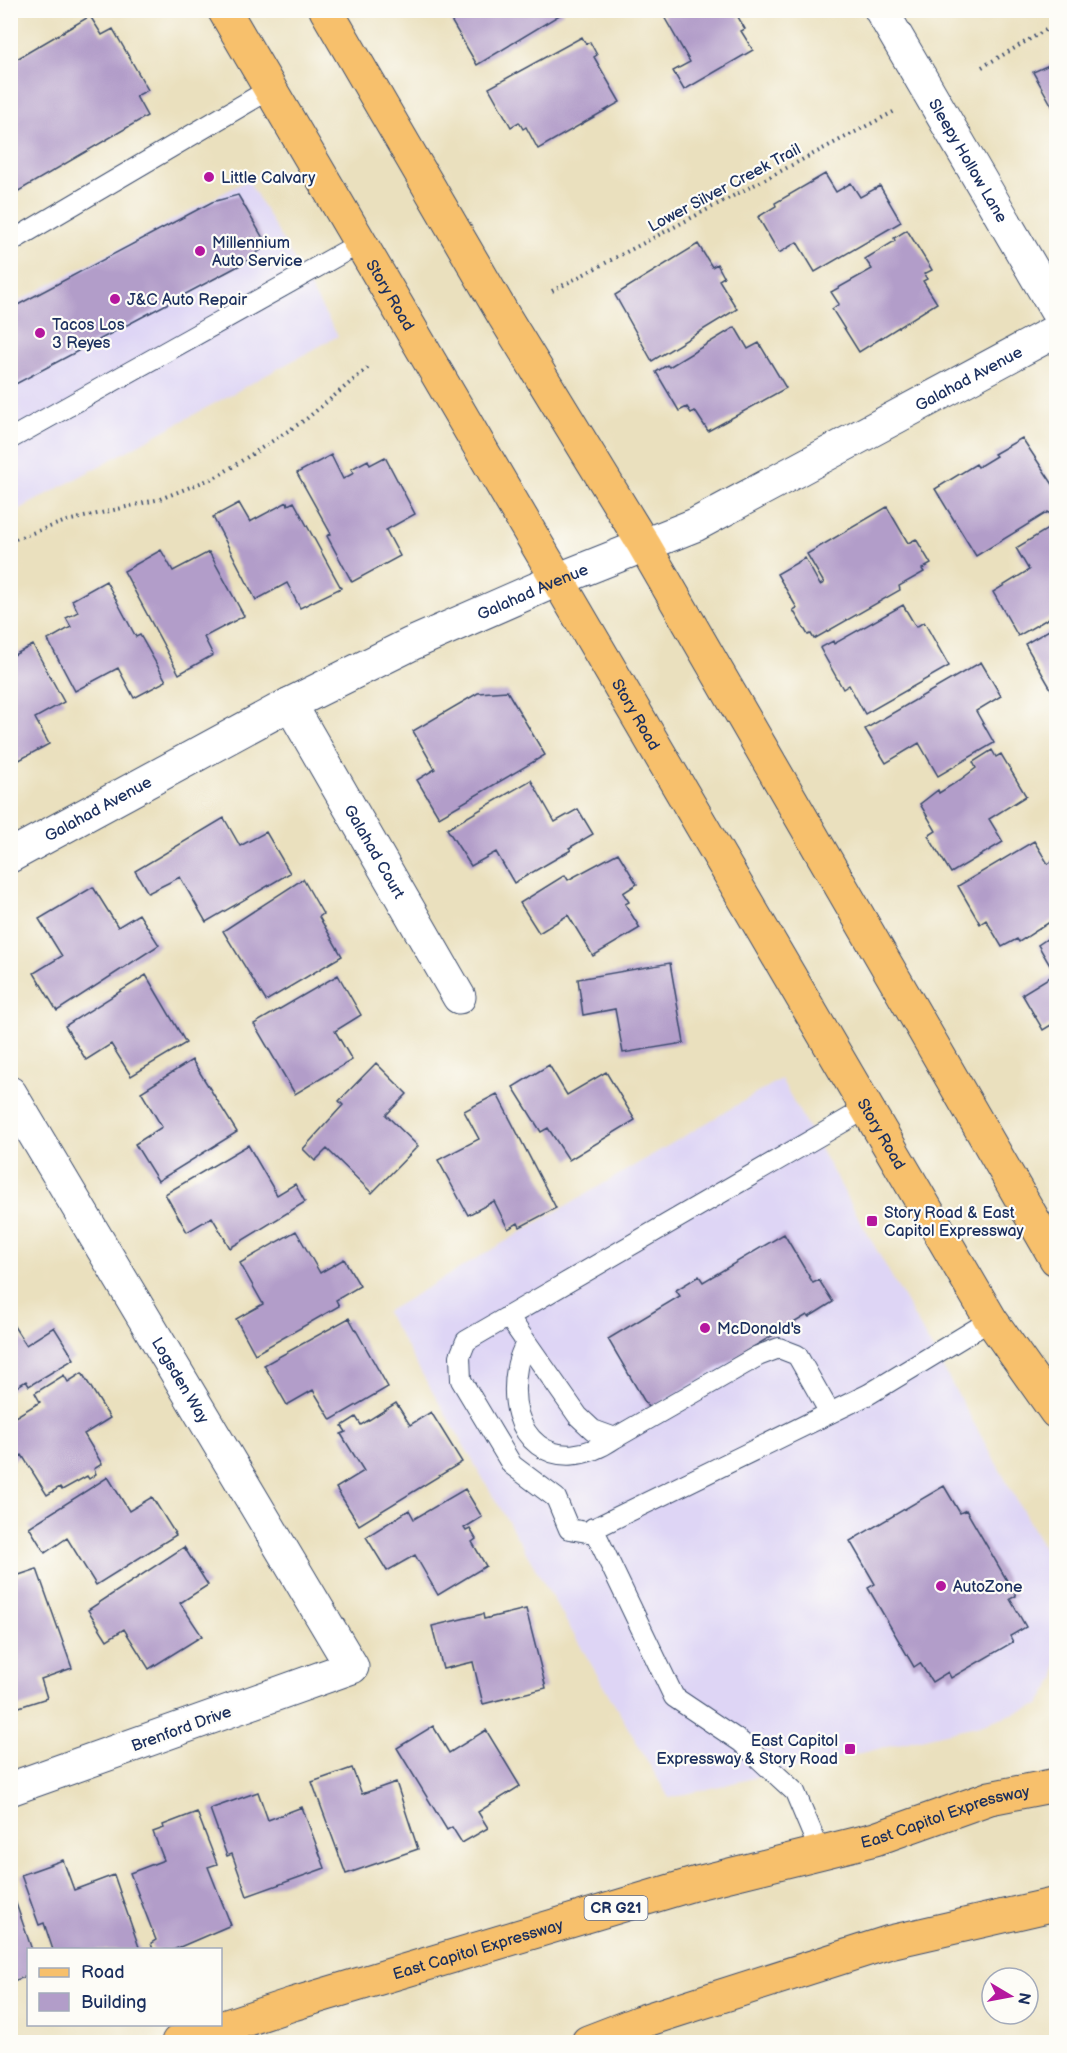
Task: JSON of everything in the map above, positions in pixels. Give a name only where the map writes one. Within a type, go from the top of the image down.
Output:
[{"type":"main road","name":"Story Road","points":[[224,10],[991,1320],[1056,1412]]},
{"type":"main road","points":[[326,10],[504,316],[644,544],[1056,1259]]},
{"type":"main road","name":"East Capitol Expressway","points":[[178,2043],[293,2004],[697,1883],[874,1839],[990,1798],[1056,1785]]},
{"type":"main road","points":[[588,2043],[640,2022],[890,1942],[1056,1905]]},
{"type":"street","name":"Sleepy Hollow Lane","points":[[880,10],[1056,310]]},
{"type":"street","name":"Galahad Avenue","points":[[10,856],[290,704],[411,644],[557,580],[694,525],[1056,331]]},
{"type":"street","name":"Galahad Court","points":[[290,704],[459,997]]},
{"type":"street","name":"Logsden Way","points":[[10,1093],[352,1667]]},
{"type":"street","name":"Brenford Drive","points":[[10,1789],[352,1667]]},
{"type":"lane","points":[[10,242],[270,88]]},
{"type":"lane","points":[[10,439],[360,243]]},
{"type":"lane","points":[[867,1108],[466,1341],[460,1356],[461,1380],[512,1465],[556,1498],[569,1528],[587,1532],[830,1413],[905,1373],[991,1320]]},
{"type":"lane","points":[[507,1316],[578,1416],[593,1430],[615,1438]]},
{"type":"lane","points":[[526,1342],[517,1368],[515,1398],[523,1430],[539,1448],[570,1456],[598,1449],[758,1356],[779,1348],[797,1354],[830,1413]]},
{"type":"lane","points":[[593,1528],[674,1697],[741,1742],[795,1792],[821,1854]]},
{"type":"path","points":[[982,67],[1056,24]]},
{"type":"path","name":"Lower Silver Creek Trail","points":[[552,291],[907,105]]},
{"type":"path","points":[[10,541],[63,522],[160,499],[218,476],[306,420],[369,367]]},
{"type":"shaded area","points":[[248,180],[338,336],[11,514],[11,305]]},
{"type":"shaded area","points":[[781,1079],[1056,1570],[1056,1678],[1039,1705],[980,1725],[669,1798],[386,1312]]},
{"type":"building","points":[[445,10],[562,10],[563,13],[477,65]]},
{"type":"building","points":[[670,10],[749,10],[738,17],[745,29],[741,31],[753,50],[684,90],[673,71],[690,62],[663,15]]},
{"type":"building","points":[[90,16],[102,35],[113,29],[148,90],[136,96],[147,116],[10,196],[10,63]]},
{"type":"building","points":[[582,37],[586,44],[590,42],[597,55],[594,57],[620,102],[538,149],[526,127],[523,129],[519,122],[511,127],[489,88]]},
{"type":"building","points":[[1056,62],[1056,113],[1033,72]]},
{"type":"building","points":[[825,174],[836,192],[851,183],[860,197],[880,186],[901,222],[815,272],[797,242],[779,253],[758,217],[776,206],[775,203]]},
{"type":"building","points":[[238,195],[267,245],[244,263],[10,387],[10,309],[212,202]]},
{"type":"building","points":[[907,230],[932,270],[924,274],[927,279],[923,281],[937,303],[859,352],[832,309],[839,304],[831,292],[872,269],[865,259],[895,241],[894,238]]},
{"type":"building","points":[[698,244],[712,267],[717,264],[724,277],[719,280],[737,309],[652,361],[615,295]]},
{"type":"building","points":[[735,327],[748,349],[759,343],[786,388],[708,431],[695,411],[691,413],[687,407],[679,411],[656,372],[667,365],[669,367]]},
{"type":"building","points":[[1022,438],[1056,489],[1054,491],[1056,510],[1050,514],[1048,512],[976,556],[935,489],[976,464],[978,467],[996,456],[994,454]]},
{"type":"building","points":[[331,455],[343,479],[354,473],[351,469],[368,460],[370,465],[385,457],[415,514],[386,530],[400,556],[352,582],[327,536],[331,534],[297,473]]},
{"type":"building","points":[[287,502],[288,505],[294,502],[341,588],[300,608],[287,583],[256,600],[213,517],[239,503],[250,522]]},
{"type":"building","points":[[887,507],[908,543],[916,539],[931,564],[922,569],[924,572],[899,586],[900,590],[814,639],[811,634],[808,635],[793,610],[797,608],[777,574],[805,558],[820,585],[824,583],[807,554]]},
{"type":"building","points":[[1056,524],[1056,614],[1018,636],[993,592],[1029,570],[1016,548]]},
{"type":"building","points":[[161,550],[173,571],[209,552],[244,616],[204,637],[213,655],[179,674],[124,571]]},
{"type":"building","points":[[106,581],[136,637],[140,635],[166,681],[134,698],[118,668],[75,691],[48,640],[71,627],[66,618],[78,612],[72,600]]},
{"type":"building","points":[[903,605],[916,627],[924,622],[949,666],[865,714],[849,685],[843,689],[820,648],[833,641],[834,644]]},
{"type":"building","points":[[1056,626],[1056,689],[1055,687],[1051,689],[1025,644]]},
{"type":"building","points":[[33,645],[64,702],[35,718],[49,744],[10,765],[10,657]]},
{"type":"building","points":[[981,662],[1001,696],[976,711],[994,743],[938,776],[919,743],[886,763],[865,729]]},
{"type":"building","points":[[507,691],[545,755],[439,817],[417,780],[435,769],[413,731],[478,693]]},
{"type":"building","points":[[992,750],[996,757],[1001,754],[1026,796],[989,819],[1003,842],[951,873],[928,836],[936,831],[920,804],[938,790],[939,793],[976,768],[973,762]]},
{"type":"building","points":[[531,780],[555,822],[578,809],[593,834],[569,848],[571,850],[514,883],[496,852],[471,866],[447,829]]},
{"type":"building","points":[[224,818],[240,846],[266,832],[290,873],[206,922],[180,877],[148,893],[135,871]]},
{"type":"building","points":[[1034,841],[1048,864],[1056,859],[1056,918],[1019,942],[1017,939],[1002,947],[986,920],[980,924],[958,886]]},
{"type":"building","points":[[618,853],[637,884],[623,893],[629,902],[625,904],[640,928],[593,956],[568,915],[539,933],[520,903],[565,875],[568,880]]},
{"type":"building","points":[[303,879],[323,914],[319,917],[342,956],[266,1001],[223,931]]},
{"type":"building","points":[[93,887],[118,927],[139,914],[159,945],[57,1011],[34,973],[62,956],[39,919]]},
{"type":"building","points":[[1056,933],[1056,1022],[1043,1030],[1022,994],[1055,974],[1038,945]]},
{"type":"building","points":[[670,963],[684,1043],[623,1053],[615,1009],[583,1015],[578,979]]},
{"type":"building","points":[[146,975],[186,1043],[131,1076],[111,1044],[86,1060],[65,1026]]},
{"type":"building","points":[[338,975],[361,1015],[335,1031],[352,1060],[295,1094],[254,1024]]},
{"type":"building","points":[[192,1060],[237,1132],[158,1181],[135,1144],[162,1127],[141,1092]]},
{"type":"building","points":[[376,1063],[407,1094],[386,1115],[418,1146],[372,1193],[327,1149],[315,1161],[303,1149],[343,1105],[339,1101]]},
{"type":"building","points":[[549,1065],[567,1095],[606,1072],[635,1120],[569,1160],[548,1128],[541,1132],[513,1087]]},
{"type":"building","points":[[497,1094],[556,1208],[520,1227],[518,1223],[508,1229],[494,1201],[468,1215],[438,1160],[479,1139],[464,1111]]},
{"type":"building","points":[[248,1145],[277,1195],[295,1184],[305,1202],[230,1248],[212,1217],[187,1232],[165,1194]]},
{"type":"building","points":[[296,1231],[320,1273],[344,1259],[360,1286],[336,1300],[339,1306],[255,1354],[236,1319],[263,1304],[240,1263]]},
{"type":"building","name":"McDonald's","points":[[784,1234],[813,1283],[819,1280],[833,1302],[809,1317],[807,1315],[649,1409],[608,1339],[680,1296],[676,1290],[699,1276],[703,1282]]},
{"type":"building","points":[[349,1318],[388,1387],[331,1420],[313,1390],[287,1405],[264,1365]]},
{"type":"building","points":[[10,1320],[26,1345],[54,1327],[74,1359],[29,1386],[26,1381],[10,1391]]},
{"type":"building","points":[[82,1373],[110,1418],[84,1434],[102,1464],[94,1469],[96,1474],[89,1479],[87,1476],[62,1490],[60,1487],[47,1495],[22,1455],[10,1462],[10,1420],[40,1402],[35,1393],[64,1375],[68,1382]]},
{"type":"building","points":[[396,1403],[410,1425],[431,1412],[462,1462],[359,1525],[336,1488],[364,1471],[341,1434],[346,1432],[342,1426],[356,1417],[361,1425]]},
{"type":"building","points":[[108,1477],[129,1511],[152,1497],[176,1535],[96,1585],[67,1538],[45,1553],[29,1527]]},
{"type":"building","name":"AutoZone","points":[[944,1486],[960,1513],[966,1510],[1016,1596],[1010,1599],[1026,1627],[1010,1636],[1013,1642],[951,1678],[948,1672],[932,1682],[920,1663],[914,1667],[868,1588],[875,1584],[850,1541]]},
{"type":"building","points":[[465,1489],[482,1517],[464,1528],[466,1531],[470,1529],[476,1539],[472,1542],[486,1566],[438,1595],[415,1555],[387,1571],[366,1537],[409,1510],[414,1519]]},
{"type":"building","points":[[184,1547],[208,1585],[180,1603],[202,1636],[149,1669],[124,1629],[107,1640],[88,1610]]},
{"type":"building","points":[[37,1569],[72,1668],[41,1679],[47,1698],[10,1710],[10,1608],[17,1605],[10,1578]]},
{"type":"building","points":[[526,1609],[546,1688],[483,1704],[473,1662],[443,1669],[432,1626],[483,1614],[484,1619]]},
{"type":"building","points":[[433,1726],[449,1753],[486,1730],[520,1786],[478,1812],[488,1828],[462,1843],[452,1827],[447,1830],[397,1748]]},
{"type":"building","points":[[352,1768],[362,1794],[396,1782],[418,1849],[346,1874],[312,1782]]},
{"type":"building","points":[[258,1792],[268,1820],[302,1807],[325,1868],[247,1896],[232,1854],[227,1856],[210,1809]]},
{"type":"building","points":[[197,1812],[217,1864],[208,1867],[231,1925],[178,1948],[152,1948],[151,1943],[156,1940],[130,1873],[164,1860],[153,1832],[164,1828],[163,1825]]},
{"type":"building","points":[[63,1860],[74,1890],[114,1875],[139,1948],[52,1948],[44,1923],[39,1925],[21,1875]]},
{"type":"building","points":[[10,1886],[31,1948],[27,1948],[27,1976],[10,1982]]},
{"type":"place","name":"Little Calvary","points":[[209,177]]},
{"type":"place","name":"Millennium Auto Service","points":[[200,251]]},
{"type":"place","name":"J&C Auto Repair","points":[[115,299]]},
{"type":"place","name":"Tacos Los 3 Reyes","points":[[40,333]]},
{"type":"place","name":"Story Road & East Capitol Expressway","points":[[872,1221]]},
{"type":"place","name":"McDonald's","points":[[705,1328]]},
{"type":"place","name":"AutoZone","points":[[941,1586]]},
{"type":"place","name":"East Capitol Expressway & Story Road","points":[[850,1749]]}]
